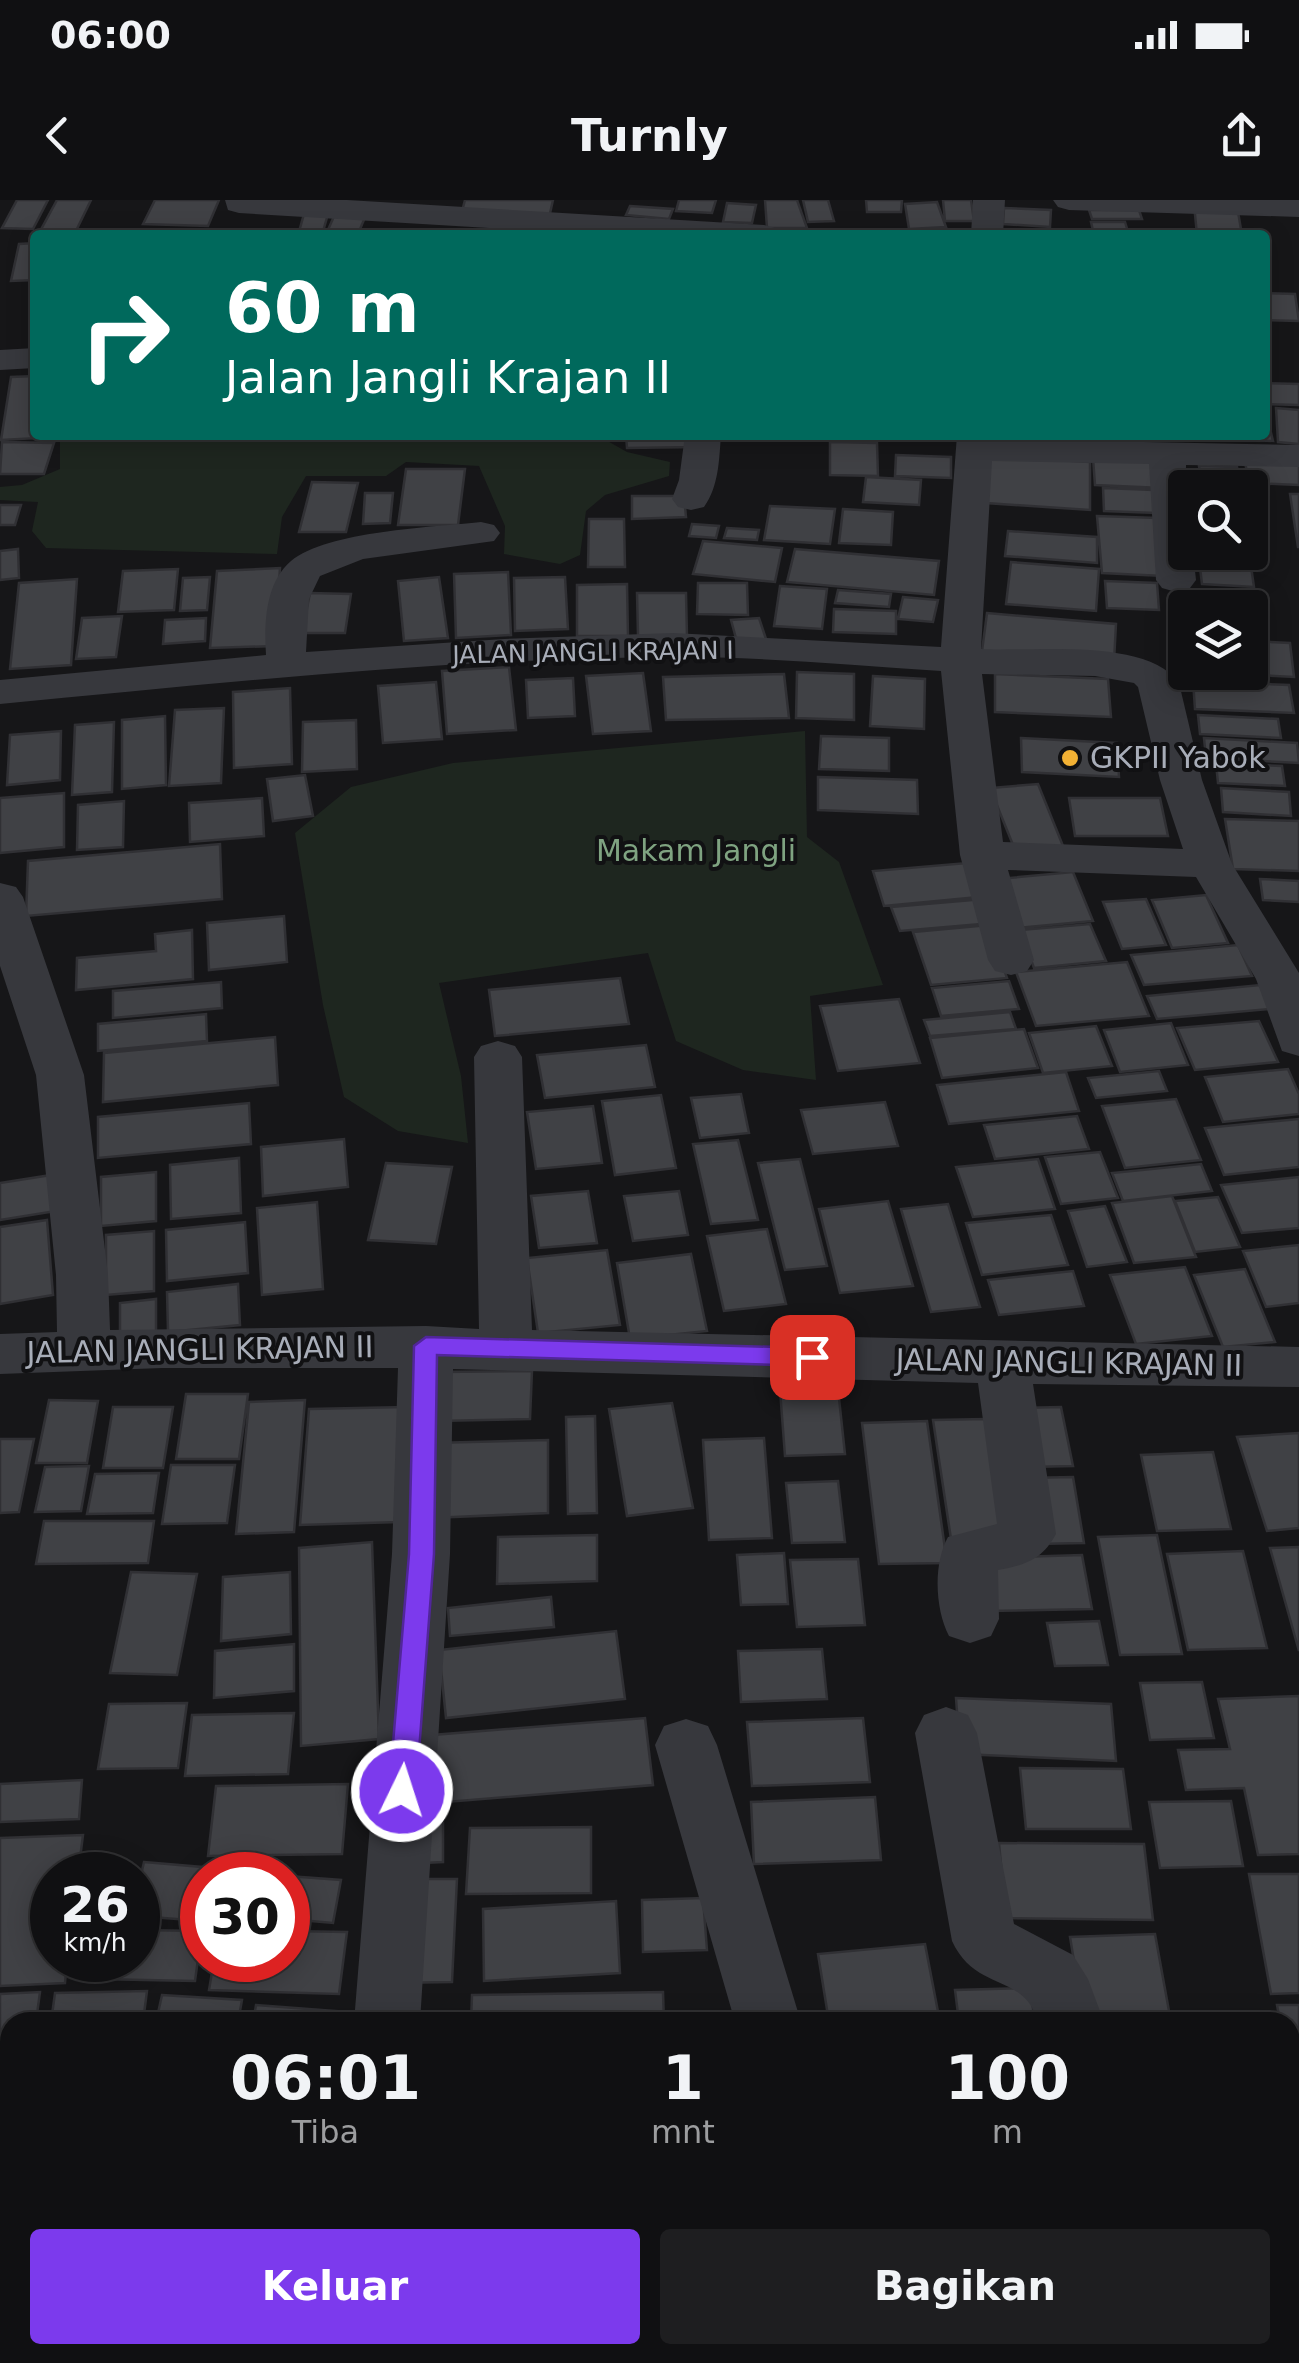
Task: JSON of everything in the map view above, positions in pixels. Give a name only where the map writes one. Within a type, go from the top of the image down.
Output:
[{"type":"street","points":[[987,230],[989,200]]},
{"type":"street","points":[[1068,200],[1299,207]]},
{"type":"street","points":[[237,213],[439,208],[704,230]]},
{"type":"street","points":[[0,360],[30,358]]},
{"type":"street","points":[[690,499],[698,480],[702,440]]},
{"type":"street","points":[[1011,960],[982,855],[960,659],[974,443],[1299,456]]},
{"type":"street","points":[[1167,453],[1176,580]]},
{"type":"street","points":[[286,664],[284,646],[294,582],[306,567],[336,555],[482,533]]},
{"type":"street","name":"JALAN JANGLI KRAJAN I","points":[[0,692],[286,664],[675,646],[1130,666],[1152,674],[1158,683],[1181,780],[1210,864]]},
{"type":"street","points":[[982,855],[1210,864],[1289,979],[1299,1040]]},
{"type":"street","points":[[0,897],[60,1075],[82,1275],[84,1350]]},
{"type":"street","points":[[498,1056],[506,1350]]},
{"type":"street","points":[[388,2012],[421,1554],[426,1346]]},
{"type":"street","name":"JALAN JANGLI KRAJAN II","points":[[0,1354],[426,1346],[1299,1367]]},
{"type":"street","points":[[970,1619],[968,1552],[1015,1544],[1027,1534],[1002,1361]]},
{"type":"street","points":[[946,1733],[986,1942],[1004,1956],[1052,1974],[1064,1988],[1069,2012]]},
{"type":"street","points":[[686,1745],[765,2012]]},
{"type":"green space","points":[[60,440],[606,440],[627,452],[670,462],[669,476],[605,495],[586,511],[580,555],[560,564],[504,554],[505,526],[479,466],[406,462],[386,476],[306,476],[282,517],[277,554],[46,548],[32,531],[38,502],[0,500],[0,487],[22,485],[60,469]]},
{"type":"green space","name":"Makam Jangli","points":[[805,731],[807,837],[839,862],[883,985],[810,996],[816,1080],[743,1070],[676,1041],[648,953],[439,983],[461,1076],[468,1143],[398,1131],[344,1097],[323,1005],[295,833],[351,787],[453,763]]},
{"type":"building","points":[[17,200],[48,200],[33,229],[2,228]]},
{"type":"building","points":[[57,200],[91,200],[76,230],[41,230]]},
{"type":"building","points":[[155,200],[219,200],[208,226],[143,224]]},
{"type":"building","points":[[465,200],[553,200],[549,218],[461,215]]},
{"type":"building","points":[[679,200],[716,200],[712,213],[676,211]]},
{"type":"building","points":[[765,200],[797,200],[807,228],[767,228]]},
{"type":"building","points":[[803,200],[828,200],[834,221],[808,222]]},
{"type":"building","points":[[866,200],[902,200],[901,212],[867,212]]},
{"type":"building","points":[[943,200],[971,200],[974,221],[945,221]]},
{"type":"building","points":[[937,202],[946,227],[909,229],[905,204]]},
{"type":"building","points":[[727,203],[756,205],[752,223],[723,222]]},
{"type":"building","points":[[1194,204],[1237,206],[1241,230],[1197,230]]},
{"type":"building","points":[[630,206],[673,209],[669,219],[626,215]]},
{"type":"building","points":[[1004,208],[1051,210],[1050,227],[1003,224]]},
{"type":"building","points":[[1089,210],[1139,210],[1142,219],[1092,219]]},
{"type":"building","points":[[304,214],[328,214],[323,230],[299,230]]},
{"type":"building","points":[[335,214],[366,215],[360,230],[328,230]]},
{"type":"building","points":[[1091,222],[1125,222],[1127,230],[1093,230]]},
{"type":"building","points":[[30,243],[30,280],[11,281],[19,244]]},
{"type":"building","points":[[1270,293],[1295,294],[1299,321],[1270,320]]},
{"type":"building","points":[[30,376],[30,438],[1,440],[11,377]]},
{"type":"building","points":[[1270,383],[1299,384],[1299,405],[1270,404]]},
{"type":"building","points":[[1276,408],[1299,410],[1299,444],[1278,442]]},
{"type":"building","points":[[626,440],[696,440],[697,447],[627,448]]},
{"type":"building","points":[[2,442],[54,443],[44,474],[0,474]]},
{"type":"building","points":[[830,442],[877,443],[878,476],[830,475]]},
{"type":"building","points":[[896,455],[951,457],[951,478],[895,476]]},
{"type":"building","points":[[989,456],[1090,462],[1090,510],[986,503]]},
{"type":"building","points":[[1093,458],[1159,460],[1162,488],[1095,485]]},
{"type":"building","points":[[1245,462],[1299,464],[1299,485],[1268,484],[1268,470],[1247,470]]},
{"type":"building","points":[[1199,466],[1237,470],[1200,470]]},
{"type":"building","points":[[406,469],[465,469],[458,525],[398,525]]},
{"type":"building","points":[[866,477],[921,480],[919,505],[863,502]]},
{"type":"building","points":[[312,482],[358,483],[346,532],[299,532]]},
{"type":"building","points":[[1103,488],[1154,490],[1156,513],[1104,511]]},
{"type":"building","points":[[365,493],[393,493],[390,523],[363,524]]},
{"type":"building","points":[[1290,494],[1299,494],[1299,547],[1298,547]]},
{"type":"building","points":[[632,496],[684,496],[686,517],[632,519]]},
{"type":"building","points":[[0,505],[21,505],[15,525],[0,525]]},
{"type":"building","points":[[770,506],[835,509],[830,544],[764,540]]},
{"type":"building","points":[[843,509],[893,512],[891,545],[839,543]]},
{"type":"building","points":[[1097,516],[1158,518],[1163,576],[1102,573]]},
{"type":"building","points":[[589,519],[624,519],[625,567],[588,567]]},
{"type":"building","points":[[692,524],[719,526],[716,538],[689,536]]},
{"type":"building","points":[[727,528],[759,530],[757,540],[724,538]]},
{"type":"building","points":[[1008,531],[1097,537],[1097,563],[1005,556]]},
{"type":"building","points":[[703,541],[782,548],[775,582],[693,574]]},
{"type":"building","points":[[18,549],[19,578],[0,580],[0,551]]},
{"type":"building","points":[[795,549],[939,561],[934,595],[787,582]]},
{"type":"building","points":[[1011,562],[1099,569],[1096,611],[1006,604]]},
{"type":"building","points":[[280,568],[275,646],[210,648],[217,571]]},
{"type":"building","points":[[178,569],[174,610],[118,612],[123,571]]},
{"type":"building","points":[[1200,570],[1252,570],[1254,587],[1202,584]]},
{"type":"building","points":[[508,572],[511,635],[456,638],[454,574]]},
{"type":"building","points":[[210,577],[207,610],[180,611],[183,578]]},
{"type":"building","points":[[439,577],[448,638],[404,641],[398,581]]},
{"type":"building","points":[[565,577],[568,629],[515,631],[514,578]]},
{"type":"building","points":[[77,579],[71,665],[10,669],[19,583]]},
{"type":"building","points":[[1105,581],[1157,583],[1159,610],[1107,608]]},
{"type":"building","points":[[698,583],[747,583],[748,615],[697,614]]},
{"type":"building","points":[[627,584],[628,636],[577,636],[577,585]]},
{"type":"building","points":[[780,586],[827,589],[822,629],[774,626]]},
{"type":"building","points":[[838,590],[891,594],[889,607],[835,603]]},
{"type":"building","points":[[310,593],[351,594],[345,633],[302,633]]},
{"type":"building","points":[[637,593],[686,593],[687,636],[638,636]]},
{"type":"building","points":[[903,597],[938,600],[933,622],[898,619]]},
{"type":"building","points":[[834,609],[896,611],[896,634],[833,632]]},
{"type":"building","points":[[987,613],[1116,624],[1114,662],[982,651]]},
{"type":"building","points":[[122,616],[116,657],[76,659],[82,618]]},
{"type":"building","points":[[206,618],[205,641],[163,644],[165,620]]},
{"type":"building","points":[[759,618],[766,639],[737,642],[731,620]]},
{"type":"building","points":[[1268,642],[1290,643],[1294,677],[1268,676]]},
{"type":"building","points":[[509,667],[516,730],[447,734],[442,671]]},
{"type":"building","points":[[797,672],[854,674],[854,720],[796,718]]},
{"type":"building","points":[[643,673],[651,731],[593,734],[586,676]]},
{"type":"building","points":[[784,674],[789,718],[666,720],[663,677]]},
{"type":"building","points":[[995,674],[1108,679],[1111,717],[995,712]]},
{"type":"building","points":[[873,676],[925,679],[924,729],[870,726]]},
{"type":"building","points":[[573,678],[575,716],[528,718],[526,680]]},
{"type":"building","points":[[436,682],[442,739],[383,743],[378,686]]},
{"type":"building","points":[[1268,684],[1289,685],[1294,713],[1195,709],[1194,690],[1268,690]]},
{"type":"building","points":[[290,688],[292,764],[234,768],[233,692]]},
{"type":"building","points":[[224,708],[221,783],[169,786],[175,710]]},
{"type":"building","points":[[1198,715],[1278,719],[1281,738],[1200,734]]},
{"type":"building","points":[[165,716],[166,785],[122,789],[122,720]]},
{"type":"building","points":[[356,720],[357,769],[302,772],[303,722]]},
{"type":"building","points":[[114,722],[112,792],[72,795],[75,725]]},
{"type":"building","points":[[61,731],[60,780],[7,785],[10,735]]},
{"type":"building","points":[[821,736],[889,738],[889,771],[819,769]]},
{"type":"building","name":"GKPII Yabok","points":[[1021,738],[1117,743],[1119,777],[1022,772]]},
{"type":"building","points":[[1204,738],[1297,743],[1299,763],[1206,758]]},
{"type":"building","points":[[1216,763],[1282,766],[1285,786],[1218,783]]},
{"type":"building","points":[[305,775],[313,816],[273,821],[267,779]]},
{"type":"building","points":[[818,777],[917,780],[918,814],[818,810]]},
{"type":"building","points":[[1038,784],[1063,846],[1015,850],[990,788]]},
{"type":"building","points":[[1221,788],[1289,792],[1291,816],[1223,812]]},
{"type":"building","points":[[64,793],[64,847],[0,853],[0,798]]},
{"type":"building","points":[[262,798],[264,836],[190,842],[189,803]]},
{"type":"building","points":[[1069,798],[1160,798],[1168,836],[1075,836]]},
{"type":"building","points":[[124,801],[123,847],[77,850],[78,805]]},
{"type":"building","points":[[1225,819],[1299,821],[1299,871],[1233,869]]},
{"type":"building","points":[[220,844],[222,899],[26,916],[28,861]]},
{"type":"building","points":[[967,863],[979,897],[884,906],[873,871]]},
{"type":"building","points":[[1073,872],[1093,921],[1017,928],[998,879]]},
{"type":"building","points":[[1260,879],[1299,881],[1299,902],[1263,900]]},
{"type":"building","points":[[1206,895],[1228,943],[1172,948],[1152,900]]},
{"type":"building","points":[[984,899],[993,923],[900,931],[891,907]]},
{"type":"building","points":[[1146,899],[1166,945],[1122,949],[1103,902]]},
{"type":"building","points":[[284,916],[287,962],[209,970],[207,923]]},
{"type":"building","points":[[1090,924],[1106,961],[1034,968],[1020,930]]},
{"type":"building","points":[[989,925],[1007,978],[931,985],[913,932]]},
{"type":"building","points":[[192,930],[193,979],[76,990],[77,958],[156,951],[155,934]]},
{"type":"building","points":[[1238,945],[1252,976],[1144,985],[1131,955]]},
{"type":"building","points":[[1127,962],[1149,1016],[1036,1026],[1016,972]]},
{"type":"building","points":[[620,978],[629,1024],[495,1036],[489,990]]},
{"type":"building","points":[[1009,981],[1019,1009],[941,1016],[932,988]]},
{"type":"building","points":[[221,982],[222,1008],[113,1018],[113,991]]},
{"type":"building","points":[[1260,985],[1270,1009],[1157,1019],[1147,996]]},
{"type":"building","points":[[899,999],[920,1063],[838,1071],[820,1006]]},
{"type":"building","points":[[1010,1012],[1016,1029],[930,1036],[924,1020]]},
{"type":"building","points":[[206,1014],[207,1041],[98,1051],[98,1024]]},
{"type":"building","points":[[1259,1021],[1278,1062],[1195,1070],[1177,1028]]},
{"type":"building","points":[[1171,1023],[1188,1065],[1120,1072],[1104,1030]]},
{"type":"building","points":[[1096,1026],[1112,1066],[1043,1073],[1029,1033]]},
{"type":"building","points":[[1024,1029],[1038,1068],[942,1078],[930,1038]]},
{"type":"building","points":[[275,1037],[278,1085],[103,1102],[104,1053]]},
{"type":"building","points":[[646,1045],[655,1087],[545,1098],[537,1055]]},
{"type":"building","points":[[1288,1069],[1299,1094],[1299,1114],[1223,1122],[1205,1077]]},
{"type":"building","points":[[1159,1071],[1167,1091],[1096,1098],[1088,1078]]},
{"type":"building","points":[[1066,1072],[1079,1111],[949,1124],[937,1085]]},
{"type":"building","points":[[741,1094],[749,1133],[700,1138],[691,1098]]},
{"type":"building","points":[[661,1095],[676,1168],[615,1175],[602,1101]]},
{"type":"building","points":[[1176,1099],[1201,1160],[1125,1168],[1102,1106]]},
{"type":"building","points":[[885,1102],[898,1146],[813,1154],[801,1110]]},
{"type":"building","points":[[249,1103],[251,1144],[98,1158],[98,1117]]},
{"type":"building","points":[[593,1106],[602,1163],[536,1169],[527,1112]]},
{"type":"building","points":[[1077,1116],[1089,1149],[995,1159],[984,1125]]},
{"type":"building","points":[[1299,1119],[1299,1167],[1224,1175],[1205,1128]]},
{"type":"building","points":[[344,1139],[348,1187],[263,1196],[261,1147]]},
{"type":"building","points":[[738,1140],[758,1220],[711,1224],[693,1144]]},
{"type":"building","points":[[1100,1152],[1118,1198],[1061,1204],[1045,1157]]},
{"type":"building","points":[[239,1158],[241,1213],[171,1219],[170,1165]]},
{"type":"building","points":[[800,1159],[827,1266],[785,1270],[758,1163]]},
{"type":"building","points":[[1038,1159],[1055,1209],[973,1217],[956,1167]]},
{"type":"building","points":[[386,1163],[452,1167],[436,1244],[368,1240]]},
{"type":"building","points":[[1201,1164],[1212,1191],[1123,1201],[1112,1173]]},
{"type":"building","points":[[156,1172],[156,1221],[101,1226],[101,1177]]},
{"type":"building","points":[[51,1175],[56,1211],[0,1220],[0,1183]]},
{"type":"building","points":[[1299,1177],[1299,1228],[1242,1233],[1221,1185]]},
{"type":"building","points":[[588,1191],[597,1243],[539,1248],[531,1196]]},
{"type":"building","points":[[679,1191],[688,1235],[633,1241],[624,1196]]},
{"type":"building","points":[[1172,1196],[1196,1257],[1134,1263],[1112,1203]]},
{"type":"building","points":[[1218,1197],[1240,1247],[1195,1252],[1175,1201]]},
{"type":"building","points":[[888,1201],[913,1286],[840,1293],[819,1209]]},
{"type":"building","points":[[317,1202],[323,1289],[262,1295],[257,1208]]},
{"type":"building","points":[[948,1204],[980,1307],[931,1312],[901,1209]]},
{"type":"building","points":[[1105,1206],[1127,1262],[1087,1267],[1068,1211]]},
{"type":"building","points":[[1051,1215],[1068,1265],[982,1275],[966,1223]]},
{"type":"building","points":[[47,1220],[53,1295],[0,1304],[0,1227]]},
{"type":"building","points":[[245,1222],[248,1273],[167,1281],[166,1230]]},
{"type":"building","points":[[767,1229],[786,1304],[724,1311],[707,1236]]},
{"type":"building","points":[[154,1231],[154,1291],[106,1295],[106,1235]]},
{"type":"building","points":[[1299,1245],[1299,1303],[1266,1307],[1243,1251]]},
{"type":"building","points":[[607,1250],[620,1325],[538,1333],[527,1258]]},
{"type":"building","points":[[691,1254],[707,1331],[630,1339],[617,1263]]},
{"type":"building","points":[[1185,1267],[1212,1336],[1136,1344],[1110,1275]]},
{"type":"building","points":[[1245,1269],[1275,1342],[1223,1347],[1194,1275]]},
{"type":"building","points":[[1073,1271],[1084,1306],[999,1315],[988,1280]]},
{"type":"building","points":[[238,1284],[240,1325],[168,1332],[167,1292]]},
{"type":"building","points":[[156,1299],[156,1331],[120,1335],[120,1303]]},
{"type":"building","points":[[532,1371],[530,1419],[436,1421],[439,1372]]},
{"type":"building","points":[[838,1389],[845,1454],[785,1456],[780,1390]]},
{"type":"building","points":[[186,1394],[248,1394],[239,1459],[176,1459]]},
{"type":"building","points":[[49,1400],[98,1401],[87,1463],[36,1463]]},
{"type":"building","points":[[305,1400],[294,1532],[236,1534],[249,1402]]},
{"type":"building","points":[[672,1403],[693,1508],[627,1516],[609,1409]]},
{"type":"building","points":[[113,1407],[173,1407],[163,1468],[103,1468]]},
{"type":"building","points":[[405,1407],[399,1522],[300,1525],[309,1409]]},
{"type":"building","points":[[1061,1407],[1073,1466],[1029,1467],[1019,1408]]},
{"type":"building","points":[[595,1416],[597,1513],[568,1514],[566,1417]]},
{"type":"building","points":[[986,1419],[1004,1538],[951,1539],[933,1420]]},
{"type":"building","points":[[927,1421],[947,1563],[879,1564],[862,1423]]},
{"type":"building","points":[[1299,1433],[1299,1528],[1267,1531],[1237,1437]]},
{"type":"building","points":[[764,1438],[772,1538],[709,1540],[703,1440]]},
{"type":"building","points":[[0,1439],[34,1439],[19,1512],[0,1513]]},
{"type":"building","points":[[548,1440],[548,1513],[431,1518],[432,1443]]},
{"type":"building","points":[[1213,1452],[1231,1529],[1157,1531],[1141,1455]]},
{"type":"building","points":[[171,1465],[235,1465],[227,1523],[162,1524]]},
{"type":"building","points":[[89,1466],[81,1511],[35,1512],[45,1467]]},
{"type":"building","points":[[159,1473],[153,1513],[87,1514],[95,1474]]},
{"type":"building","points":[[1073,1477],[1084,1543],[1036,1544],[1024,1478]]},
{"type":"building","points":[[838,1481],[845,1542],[792,1543],[786,1483]]},
{"type":"building","points":[[44,1521],[154,1521],[148,1563],[36,1564]]},
{"type":"building","points":[[597,1535],[597,1581],[497,1584],[498,1537]]},
{"type":"building","points":[[1157,1535],[1182,1654],[1120,1655],[1098,1537]]},
{"type":"building","points":[[372,1542],[379,1739],[301,1746],[299,1548]]},
{"type":"building","points":[[1299,1547],[1299,1651],[1270,1548]]},
{"type":"building","points":[[1243,1551],[1267,1648],[1188,1650],[1167,1554]]},
{"type":"building","points":[[784,1553],[788,1604],[741,1605],[737,1555]]},
{"type":"building","points":[[1082,1555],[1092,1609],[987,1611],[979,1558]]},
{"type":"building","points":[[858,1559],[865,1625],[797,1627],[790,1560]]},
{"type":"building","points":[[131,1572],[197,1574],[177,1675],[110,1673]]},
{"type":"building","points":[[290,1572],[291,1634],[221,1641],[223,1577]]},
{"type":"building","points":[[551,1597],[554,1627],[450,1636],[448,1608]]},
{"type":"building","points":[[1099,1621],[1108,1665],[1055,1666],[1047,1623]]},
{"type":"building","points":[[616,1631],[625,1699],[446,1718],[439,1650]]},
{"type":"building","points":[[294,1644],[294,1691],[214,1698],[215,1651]]},
{"type":"building","points":[[822,1649],[827,1699],[741,1702],[738,1651]]},
{"type":"building","points":[[1202,1682],[1214,1738],[1150,1740],[1140,1683]]},
{"type":"building","points":[[1299,1696],[1299,1854],[1258,1855],[1244,1788],[1186,1790],[1178,1750],[1230,1749],[1218,1699]]},
{"type":"building","points":[[956,1698],[1111,1704],[1116,1761],[960,1754]]},
{"type":"building","points":[[187,1703],[178,1768],[98,1769],[109,1704]]},
{"type":"building","points":[[294,1713],[288,1774],[185,1776],[192,1715]]},
{"type":"building","points":[[645,1718],[653,1785],[422,1804],[420,1736]]},
{"type":"building","points":[[863,1718],[870,1782],[752,1786],[747,1722]]},
{"type":"building","points":[[1020,1768],[1123,1769],[1131,1829],[1026,1829]]},
{"type":"building","points":[[82,1780],[79,1819],[0,1822],[0,1784]]},
{"type":"building","points":[[348,1784],[342,1854],[208,1852],[216,1786]]},
{"type":"building","points":[[875,1797],[881,1860],[754,1864],[751,1802]]},
{"type":"building","points":[[1231,1801],[1243,1866],[1160,1868],[1149,1802]]},
{"type":"building","points":[[443,1816],[443,1862],[403,1864],[405,1817]]},
{"type":"building","points":[[591,1827],[591,1893],[466,1894],[470,1828]]},
{"type":"building","points":[[83,1835],[81,1852],[30,1852],[30,1982],[65,1983],[0,1986],[0,1838]]},
{"type":"building","points":[[999,1843],[1144,1844],[1153,1920],[1006,1918]]},
{"type":"building","points":[[160,1863],[180,1865],[180,1919],[160,1918]]},
{"type":"building","points":[[1249,1874],[1299,1874],[1299,1993],[1271,1994]]},
{"type":"building","points":[[310,1878],[341,1880],[333,1923],[310,1921]]},
{"type":"building","points":[[399,1879],[457,1879],[452,1982],[392,1983]]},
{"type":"building","points":[[703,1898],[707,1950],[643,1952],[642,1900]]},
{"type":"building","points":[[616,1901],[620,1973],[484,1981],[483,1909]]},
{"type":"building","points":[[160,1930],[180,1931],[180,1981],[160,1980]]},
{"type":"building","points":[[310,1931],[347,1932],[339,1994],[209,1990],[210,1982],[310,1982]]},
{"type":"building","points":[[1155,1934],[1169,2012],[1082,2012],[1070,1937]]},
{"type":"building","points":[[925,1944],[938,2012],[827,2012],[818,1954]]},
{"type":"building","points":[[1030,1988],[1034,2012],[958,2012],[955,1990]]},
{"type":"building","points":[[147,1991],[144,2012],[52,2012],[55,1993]]},
{"type":"building","points":[[40,1992],[37,2012],[0,2012],[0,1994]]},
{"type":"building","points":[[663,1992],[664,2012],[471,2012],[472,1995]]},
{"type":"building","points":[[162,1995],[242,2000],[240,2012],[158,2012]]},
{"type":"building","points":[[256,2005],[347,2012],[255,2012]]},
{"type":"building","points":[[1277,2005],[1299,2005],[1299,2012],[1278,2012]]},
{"type":"place","name":"GKPII Yabok","points":[[1070,758]]},
{"type":"route","points":[[402,1791],[421,1554],[426,1346],[812,1357]]}]
